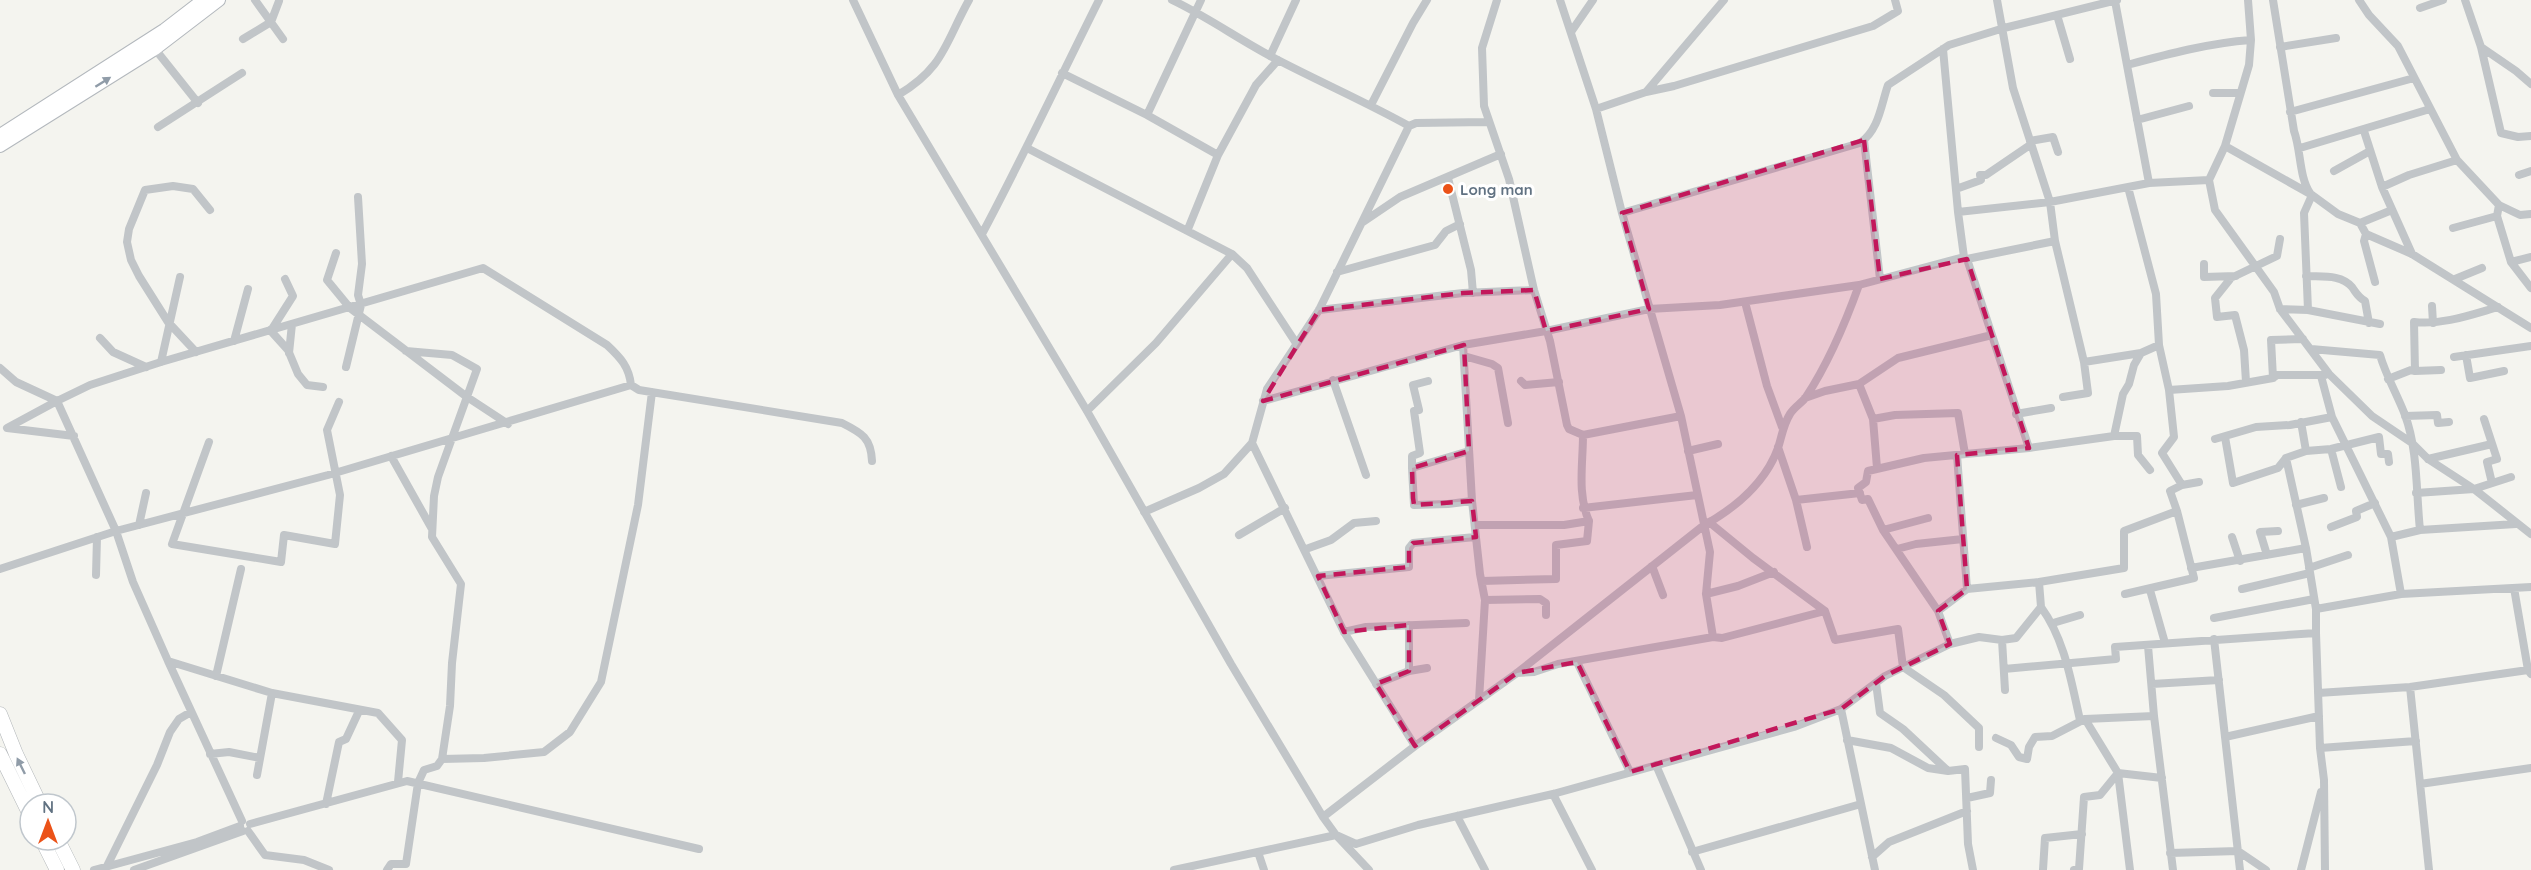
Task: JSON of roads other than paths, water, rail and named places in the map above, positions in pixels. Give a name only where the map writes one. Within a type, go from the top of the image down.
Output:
[{"type":"highway","points":[[1,721],[34,792]]},
{"type":"highway","points":[[0,755],[18,792]]},
{"type":"highway","points":[[48,852],[57,870]]},
{"type":"highway","points":[[64,852],[73,870]]},
{"type":"main road","points":[[0,135],[164,30],[203,0]]},
{"type":"main road","points":[[0,146],[155,49],[219,0]]},
{"type":"street","points":[[255,0],[283,39]]},
{"type":"street","points":[[852,0],[898,95],[1087,411],[1231,664],[1323,816],[1336,835],[1369,870]]},
{"type":"street","points":[[898,95],[917,84],[939,60],[969,0]]},
{"type":"street","points":[[982,234],[1028,148],[1062,73],[1100,0]]},
{"type":"street","points":[[1172,0],[1195,11],[1274,58],[1409,126]]},
{"type":"street","points":[[1147,116],[1201,0]]},
{"type":"street","points":[[1188,229],[1218,155],[1256,85],[1274,58],[1296,0]]},
{"type":"street","points":[[1371,105],[1427,0]]},
{"type":"street","points":[[1497,0],[1482,48],[1482,91],[1487,122],[1495,133],[1527,251],[1534,290],[1559,382],[1567,425],[1569,429],[1583,435],[1681,416]]},
{"type":"street","points":[[1560,0],[1596,109],[1622,213],[1681,416],[1697,495],[1706,524],[1710,558],[1706,594],[1713,637]]},
{"type":"street","points":[[1571,32],[1593,0]]},
{"type":"street","points":[[1646,92],[1724,0]]},
{"type":"street","points":[[1596,109],[1646,92],[1674,86],[1872,26],[1898,11],[1895,0]]},
{"type":"street","points":[[1997,0],[2004,28],[2013,88],[2050,202],[2055,241],[2084,362],[2088,393],[2063,397]]},
{"type":"street","points":[[1622,213],[1864,140],[1874,128],[1888,85],[1943,49],[2004,28],[2116,0],[2149,183]]},
{"type":"street","points":[[2248,0],[2250,65],[2225,146],[2209,180],[2215,210],[2256,265],[2274,292],[2280,309],[2312,349],[2325,375],[2332,417],[2391,537],[2401,594]]},
{"type":"street","points":[[2272,0],[2290,112],[2300,148],[2305,185],[2313,196]]},
{"type":"street","points":[[2359,0],[2369,15],[2398,46],[2457,160],[2499,205],[2520,215],[2531,214]]},
{"type":"street","points":[[2420,8],[2443,0]]},
{"type":"street","points":[[2465,0],[2481,47],[2501,133],[2518,137],[2531,136]]},
{"type":"street","points":[[243,39],[271,22],[279,1]]},
{"type":"street","points":[[2057,15],[2070,59]]},
{"type":"street","points":[[2280,47],[2336,38]]},
{"type":"street","points":[[2127,65],[2226,41],[2251,40]]},
{"type":"street","points":[[2481,47],[2531,84]]},
{"type":"street","points":[[155,49],[198,103]]},
{"type":"street","points":[[1943,49],[1958,212],[1966,258],[2029,448]]},
{"type":"street","points":[[158,127],[242,73]]},
{"type":"street","points":[[1062,73],[1218,155]]},
{"type":"street","points":[[2290,112],[2414,78]]},
{"type":"street","points":[[2213,93],[2240,93]]},
{"type":"street","points":[[2137,120],[2189,106]]},
{"type":"street","points":[[2300,148],[2364,131],[2430,109]]},
{"type":"street","points":[[1144,512],[1199,488],[1224,474],[1252,443],[1267,389],[1319,310],[1409,126],[1416,123],[1487,122]]},
{"type":"street","points":[[2364,131],[2382,187],[2412,254]]},
{"type":"street","points":[[1956,189],[1981,180],[1980,176],[1986,175],[2030,143],[2053,137],[2058,152]]},
{"type":"street","points":[[1864,140],[1880,279]]},
{"type":"street","points":[[2225,146],[2313,196],[2338,214],[2360,223],[2366,234],[2412,254],[2531,328]]},
{"type":"street","points":[[1028,148],[1188,229],[1232,254],[1247,268],[1296,343]]},
{"type":"street","points":[[2334,171],[2370,151]]},
{"type":"street","points":[[1363,222],[1400,197],[1501,154]]},
{"type":"street","points":[[2382,187],[2409,175],[2457,160]]},
{"type":"street","points":[[2519,175],[2531,171]]},
{"type":"street","points":[[1448,178],[1471,270],[1473,293]]},
{"type":"street","points":[[1958,212],[2050,202],[2149,183],[2209,180]]},
{"type":"street","points":[[196,352],[170,323],[131,260],[127,242],[142,193],[152,187],[173,186],[193,189],[210,210]]},
{"type":"street","points":[[2128,187],[2156,294],[2159,345],[2169,390],[2174,437],[2162,453],[2182,485]]},
{"type":"street","points":[[2308,310],[2304,213],[2313,196]]},
{"type":"street","points":[[346,367],[361,305],[358,295],[362,264],[358,197]]},
{"type":"street","points":[[2499,205],[2497,216],[2511,262],[2531,288]]},
{"type":"street","points":[[2360,223],[2392,210]]},
{"type":"street","points":[[2452,228],[2497,216]]},
{"type":"street","points":[[1336,272],[1435,245],[1446,231],[1460,224]]},
{"type":"street","points":[[2366,234],[2364,241],[2374,282]]},
{"type":"street","points":[[2246,382],[2244,350],[2235,315],[2217,316],[2215,298],[2222,287],[2237,276],[2277,256],[2280,239]]},
{"type":"street","points":[[1263,401],[1463,345],[1546,331],[1649,309],[1745,302],[1859,285],[1966,258],[2055,241]]},
{"type":"street","points":[[336,253],[327,280],[350,308],[467,397],[507,423]]},
{"type":"street","points":[[1087,411],[1156,343],[1232,254]]},
{"type":"street","points":[[2511,262],[2531,257]]},
{"type":"street","points":[[2204,264],[2204,277],[2237,276]]},
{"type":"street","points":[[74,436],[7,428],[90,384],[483,268],[607,345],[626,365],[630,372],[631,385]]},
{"type":"street","points":[[2455,279],[2482,268]]},
{"type":"street","points":[[2306,276],[2342,279],[2352,287],[2357,296],[2365,301],[2369,323]]},
{"type":"street","points":[[160,363],[180,277]]},
{"type":"street","points":[[271,330],[294,296],[285,279]]},
{"type":"street","points":[[1323,816],[1517,673],[1706,524],[1730,510],[1758,482],[1778,447],[1782,427],[1792,410],[1805,398],[1840,336],[1859,285]]},
{"type":"street","points":[[234,341],[248,289]]},
{"type":"street","points":[[1319,310],[1473,293],[1534,290]]},
{"type":"street","points":[[1745,302],[1767,386],[1782,427]]},
{"type":"street","points":[[2432,306],[2433,323]]},
{"type":"street","points":[[2415,371],[2414,322],[2433,323],[2498,307]]},
{"type":"street","points":[[2280,309],[2308,310],[2380,324]]},
{"type":"street","points":[[289,353],[292,324]]},
{"type":"street","points":[[271,330],[289,353],[298,374],[307,385],[323,387]]},
{"type":"street","points":[[1805,398],[1859,384],[1898,358],[1992,335]]},
{"type":"street","points":[[100,338],[113,352],[146,367]]},
{"type":"street","points":[[2273,378],[2271,340],[2303,339]]},
{"type":"street","points":[[1463,345],[1475,537],[1485,600],[1479,700]]},
{"type":"street","points":[[2084,362],[2141,353],[2159,345]]},
{"type":"street","points":[[2454,357],[2531,346]]},
{"type":"street","points":[[2312,349],[2380,355],[2405,416],[2412,443],[2420,530]]},
{"type":"street","points":[[387,870],[391,864],[406,864],[418,783],[424,770],[437,766],[442,759],[450,706],[460,584],[432,537],[434,496],[477,369],[452,355],[406,351]]},
{"type":"street","points":[[2114,436],[2123,394],[2141,353]]},
{"type":"street","points":[[2466,355],[2470,378],[2504,371]]},
{"type":"street","points":[[1464,356],[1498,368],[1508,423]]},
{"type":"street","points":[[0,368],[16,382],[57,401],[116,531],[133,582],[245,827],[265,855],[304,860],[329,870]]},
{"type":"street","points":[[2388,379],[2411,370],[2441,370]]},
{"type":"street","points":[[2169,390],[2246,382],[2273,378],[2277,375],[2325,375],[2372,416],[2412,443],[2428,459],[2474,489],[2531,534]]},
{"type":"street","points":[[1333,380],[1366,475]]},
{"type":"street","points":[[1428,381],[1413,385],[1419,410],[1414,411],[1420,453],[1412,456],[1414,505],[1472,501]]},
{"type":"street","points":[[1521,381],[1525,385],[1559,382]]},
{"type":"street","points":[[1859,384],[1873,419],[1877,468]]},
{"type":"street","points":[[0,569],[116,531],[335,473],[631,385],[639,390],[842,423],[872,446],[872,461]]},
{"type":"street","points":[[442,759],[484,758],[544,752],[570,732],[601,682],[638,506],[652,392]]},
{"type":"street","points":[[209,442],[172,544],[281,562],[284,535],[335,544],[340,495],[327,430],[339,402]]},
{"type":"street","points":[[2016,414],[2051,408]]},
{"type":"street","points":[[1873,419],[1896,415],[1958,413],[1967,589]]},
{"type":"street","points":[[2405,416],[2437,415],[2438,423],[2448,422]]},
{"type":"street","points":[[2215,439],[2256,427],[2290,425],[2332,417]]},
{"type":"street","points":[[2484,418],[2497,459],[2487,462],[2492,483]]},
{"type":"street","points":[[2301,422],[2306,451]]},
{"type":"street","points":[[1482,581],[1556,579],[1556,545],[1587,541],[1589,521],[1583,508],[1583,435]]},
{"type":"street","points":[[1950,644],[1938,610],[1884,530],[1868,499],[1862,500],[1858,488],[1866,482],[1868,471],[1924,458],[2137,435],[2138,455],[2150,470]]},
{"type":"street","points":[[2225,437],[2233,483],[2278,468],[2286,458],[2306,451],[2331,449],[2379,437],[2381,454],[2388,454],[2389,462]]},
{"type":"street","points":[[1252,443],[1306,549],[1344,632],[1415,746]]},
{"type":"street","points":[[1688,451],[1718,444]]},
{"type":"street","points":[[2428,459],[2492,444]]},
{"type":"street","points":[[1778,447],[1797,500],[1808,548]]},
{"type":"street","points":[[2331,449],[2341,487]]},
{"type":"street","points":[[1412,468],[1469,451]]},
{"type":"street","points":[[391,456],[432,530]]},
{"type":"street","points":[[2286,458],[2306,549],[2316,609],[2320,748],[2324,780],[2325,870]]},
{"type":"street","points":[[2416,493],[2474,489],[2511,477]]},
{"type":"street","points":[[2125,594],[2194,578],[2170,491],[2182,485],[2199,482]]},
{"type":"street","points":[[139,525],[146,493]]},
{"type":"street","points":[[1797,500],[1860,493]]},
{"type":"street","points":[[1583,508],[1697,495]]},
{"type":"street","points":[[2296,506],[2325,498]]},
{"type":"street","points":[[2331,527],[2357,517],[2356,511],[2375,503]]},
{"type":"street","points":[[1239,535],[1285,508]]},
{"type":"street","points":[[1938,610],[1967,589],[2039,582],[2124,568],[2124,531],[2177,511]]},
{"type":"street","points":[[1884,530],[1928,518]]},
{"type":"street","points":[[1306,549],[1331,540],[1354,523],[1376,521]]},
{"type":"street","points":[[1474,525],[1564,525],[1589,521]]},
{"type":"street","points":[[1706,524],[1825,611],[1835,640],[1898,629],[1903,667],[1944,695],[1979,728],[1979,747]]},
{"type":"street","points":[[2391,537],[2420,530],[2516,524]]},
{"type":"street","points":[[2267,555],[2260,532],[2278,531]]},
{"type":"street","points":[[96,575],[98,537]]},
{"type":"street","points":[[1318,576],[1409,567],[1408,548],[1413,543],[1475,537]]},
{"type":"street","points":[[2232,537],[2240,561]]},
{"type":"street","points":[[1897,549],[1916,544],[1964,538]]},
{"type":"street","points":[[2191,568],[2306,549]]},
{"type":"street","points":[[2242,590],[2309,570],[2348,555]]},
{"type":"street","points":[[1652,566],[1663,595]]},
{"type":"street","points":[[216,676],[241,568]]},
{"type":"street","points":[[1706,594],[1738,586],[1774,572]]},
{"type":"street","points":[[2039,582],[2041,607],[2053,623],[2067,665],[2080,720],[2154,716]]},
{"type":"street","points":[[2316,609],[2401,594],[2531,586]]},
{"type":"street","points":[[2318,693],[2410,687],[2529,672],[2514,588]]},
{"type":"street","points":[[2150,590],[2165,643]]},
{"type":"street","points":[[1485,600],[1540,599],[1546,603],[1546,615]]},
{"type":"street","points":[[2214,618],[2314,599]]},
{"type":"street","points":[[1174,870],[1336,835],[1356,844],[1456,816],[1553,795],[1794,727],[1841,710],[1876,683],[1950,644],[1979,638],[2002,640],[2016,638],[2041,607]]},
{"type":"street","points":[[1517,673],[1534,672],[1558,664],[1713,637],[1722,638],[1825,611]]},
{"type":"street","points":[[2053,623],[2080,615]]},
{"type":"street","points":[[1344,632],[1366,627],[1466,623]]},
{"type":"street","points":[[1408,671],[1409,625]]},
{"type":"street","points":[[2004,669],[2116,659],[2115,647],[2316,633]]},
{"type":"street","points":[[2214,639],[2240,870]]},
{"type":"street","points":[[2002,640],[2005,690]]},
{"type":"street","points":[[2148,646],[2154,716],[2173,870]]},
{"type":"street","points":[[168,661],[272,693],[378,713],[402,740],[398,782]]},
{"type":"street","points":[[1577,662],[1630,772]]},
{"type":"street","points":[[1376,684],[1408,671],[1427,668]]},
{"type":"street","points":[[2152,684],[2219,680]]},
{"type":"street","points":[[1876,683],[1880,713],[1903,729],[1948,771]]},
{"type":"street","points":[[2410,687],[2429,870]]},
{"type":"street","points":[[257,775],[272,693]]},
{"type":"street","points":[[1841,710],[1875,870]]},
{"type":"street","points":[[326,804],[339,742],[346,739],[358,711]]},
{"type":"street","points":[[107,866],[157,765],[170,732],[179,719],[191,712]]},
{"type":"street","points":[[2225,737],[2319,716]]},
{"type":"street","points":[[1996,738],[2011,745],[2019,757],[2027,759],[2029,747],[2035,737],[2052,736],[2084,719]]},
{"type":"street","points":[[2084,719],[2118,773],[2130,870]]},
{"type":"street","points":[[1847,740],[1891,748],[1928,768],[1948,771],[1965,769],[1968,844],[1972,870]]},
{"type":"street","points":[[2320,748],[2416,741]]},
{"type":"street","points":[[210,754],[229,752],[260,758]]},
{"type":"street","points":[[1656,765],[1701,870]]},
{"type":"street","points":[[2420,784],[2531,768]]},
{"type":"street","points":[[2118,773],[2162,778]]},
{"type":"street","points":[[2073,870],[2079,869],[2084,796],[2100,795],[2118,773]]},
{"type":"street","points":[[1967,798],[1990,793],[1991,780]]},
{"type":"street","points":[[2301,870],[2324,780]]},
{"type":"street","points":[[94,870],[107,866],[128,866],[245,827],[398,782],[418,783],[699,849]]},
{"type":"street","points":[[1553,795],[1592,870]]},
{"type":"street","points":[[1692,852],[1861,804]]},
{"type":"street","points":[[1872,857],[1889,842],[1967,811]]},
{"type":"street","points":[[1456,816],[1485,870]]},
{"type":"street","points":[[134,870],[245,827]]},
{"type":"street","points":[[2043,870],[2044,837],[2082,834]]},
{"type":"street","points":[[2170,853],[2238,851],[2266,870]]},
{"type":"street","points":[[1258,852],[1264,870]]},
{"type":"place","name":"Long man","points":[[1448,189]]}]
